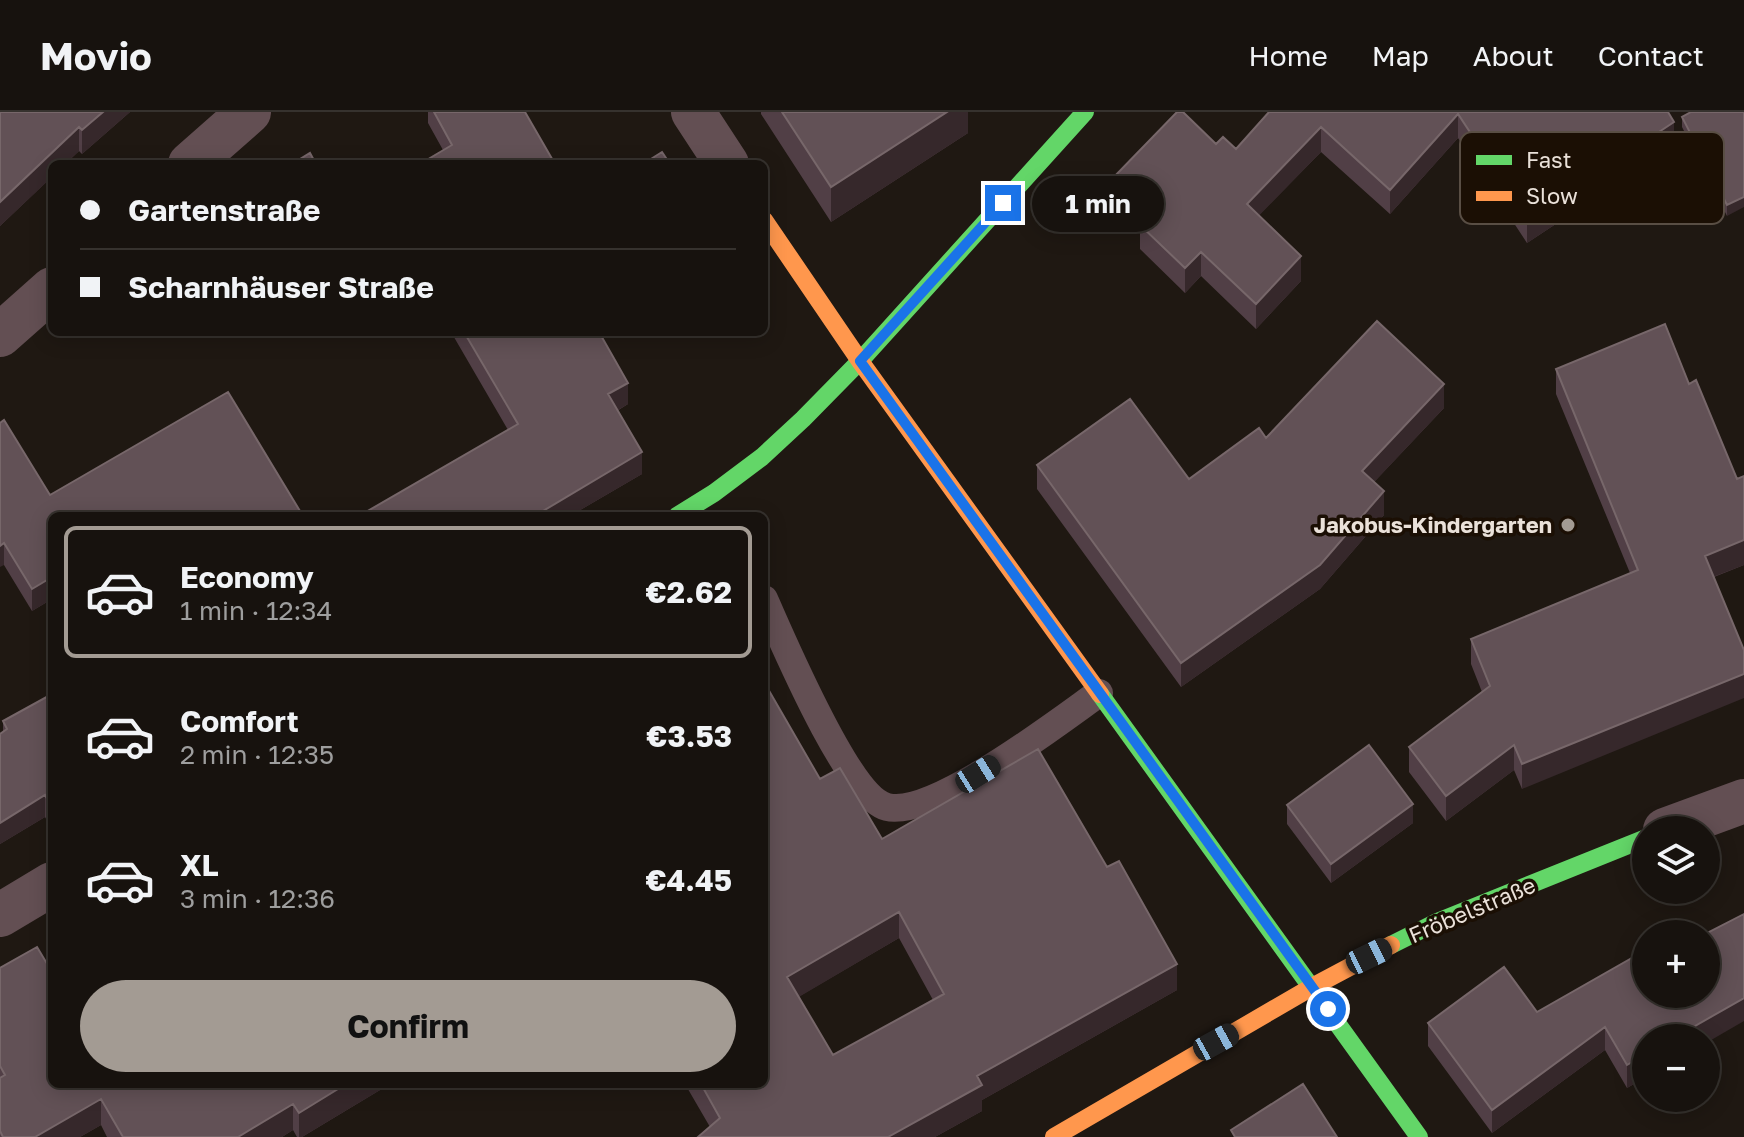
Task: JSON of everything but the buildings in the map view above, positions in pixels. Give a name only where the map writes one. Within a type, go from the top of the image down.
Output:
[{"type":"street","points":[[195,160],[249,112]]},
{"type":"street","points":[[693,112],[724,160]]},
{"type":"street","points":[[691,512],[720,504],[762,457],[860,361],[1085,112]]},
{"type":"street","points":[[768,226],[860,361],[1419,1137]]},
{"type":"street","points":[[0,335],[48,293]]},
{"type":"street","points":[[1703,816],[1744,801]]},
{"type":"street","name":"Fröbelstraße","points":[[1054,1137],[1312,987],[1437,922],[1632,844]]},
{"type":"street","points":[[0,915],[48,886]]},
{"type":"lane","points":[[768,607],[842,760],[864,791],[885,807],[914,807],[958,787],[1099,693]]},
{"type":"traffic: fast","points":[[683,512],[762,457],[803,419],[860,361],[1085,112]]},
{"type":"traffic: fast","points":[[1100,694],[1419,1137]]},
{"type":"traffic: fast","points":[[1391,945],[1437,922],[1632,844]]},
{"type":"traffic: slow","points":[[768,226],[860,361],[1100,694]]},
{"type":"traffic: slow","points":[[1054,1137],[1312,987],[1391,945]]},
{"type":"place","name":"Jakobus-Kindergarten","points":[[1568,525]]},
{"type":"route","points":[[1003,203],[860,361],[1328,1009]]}]
